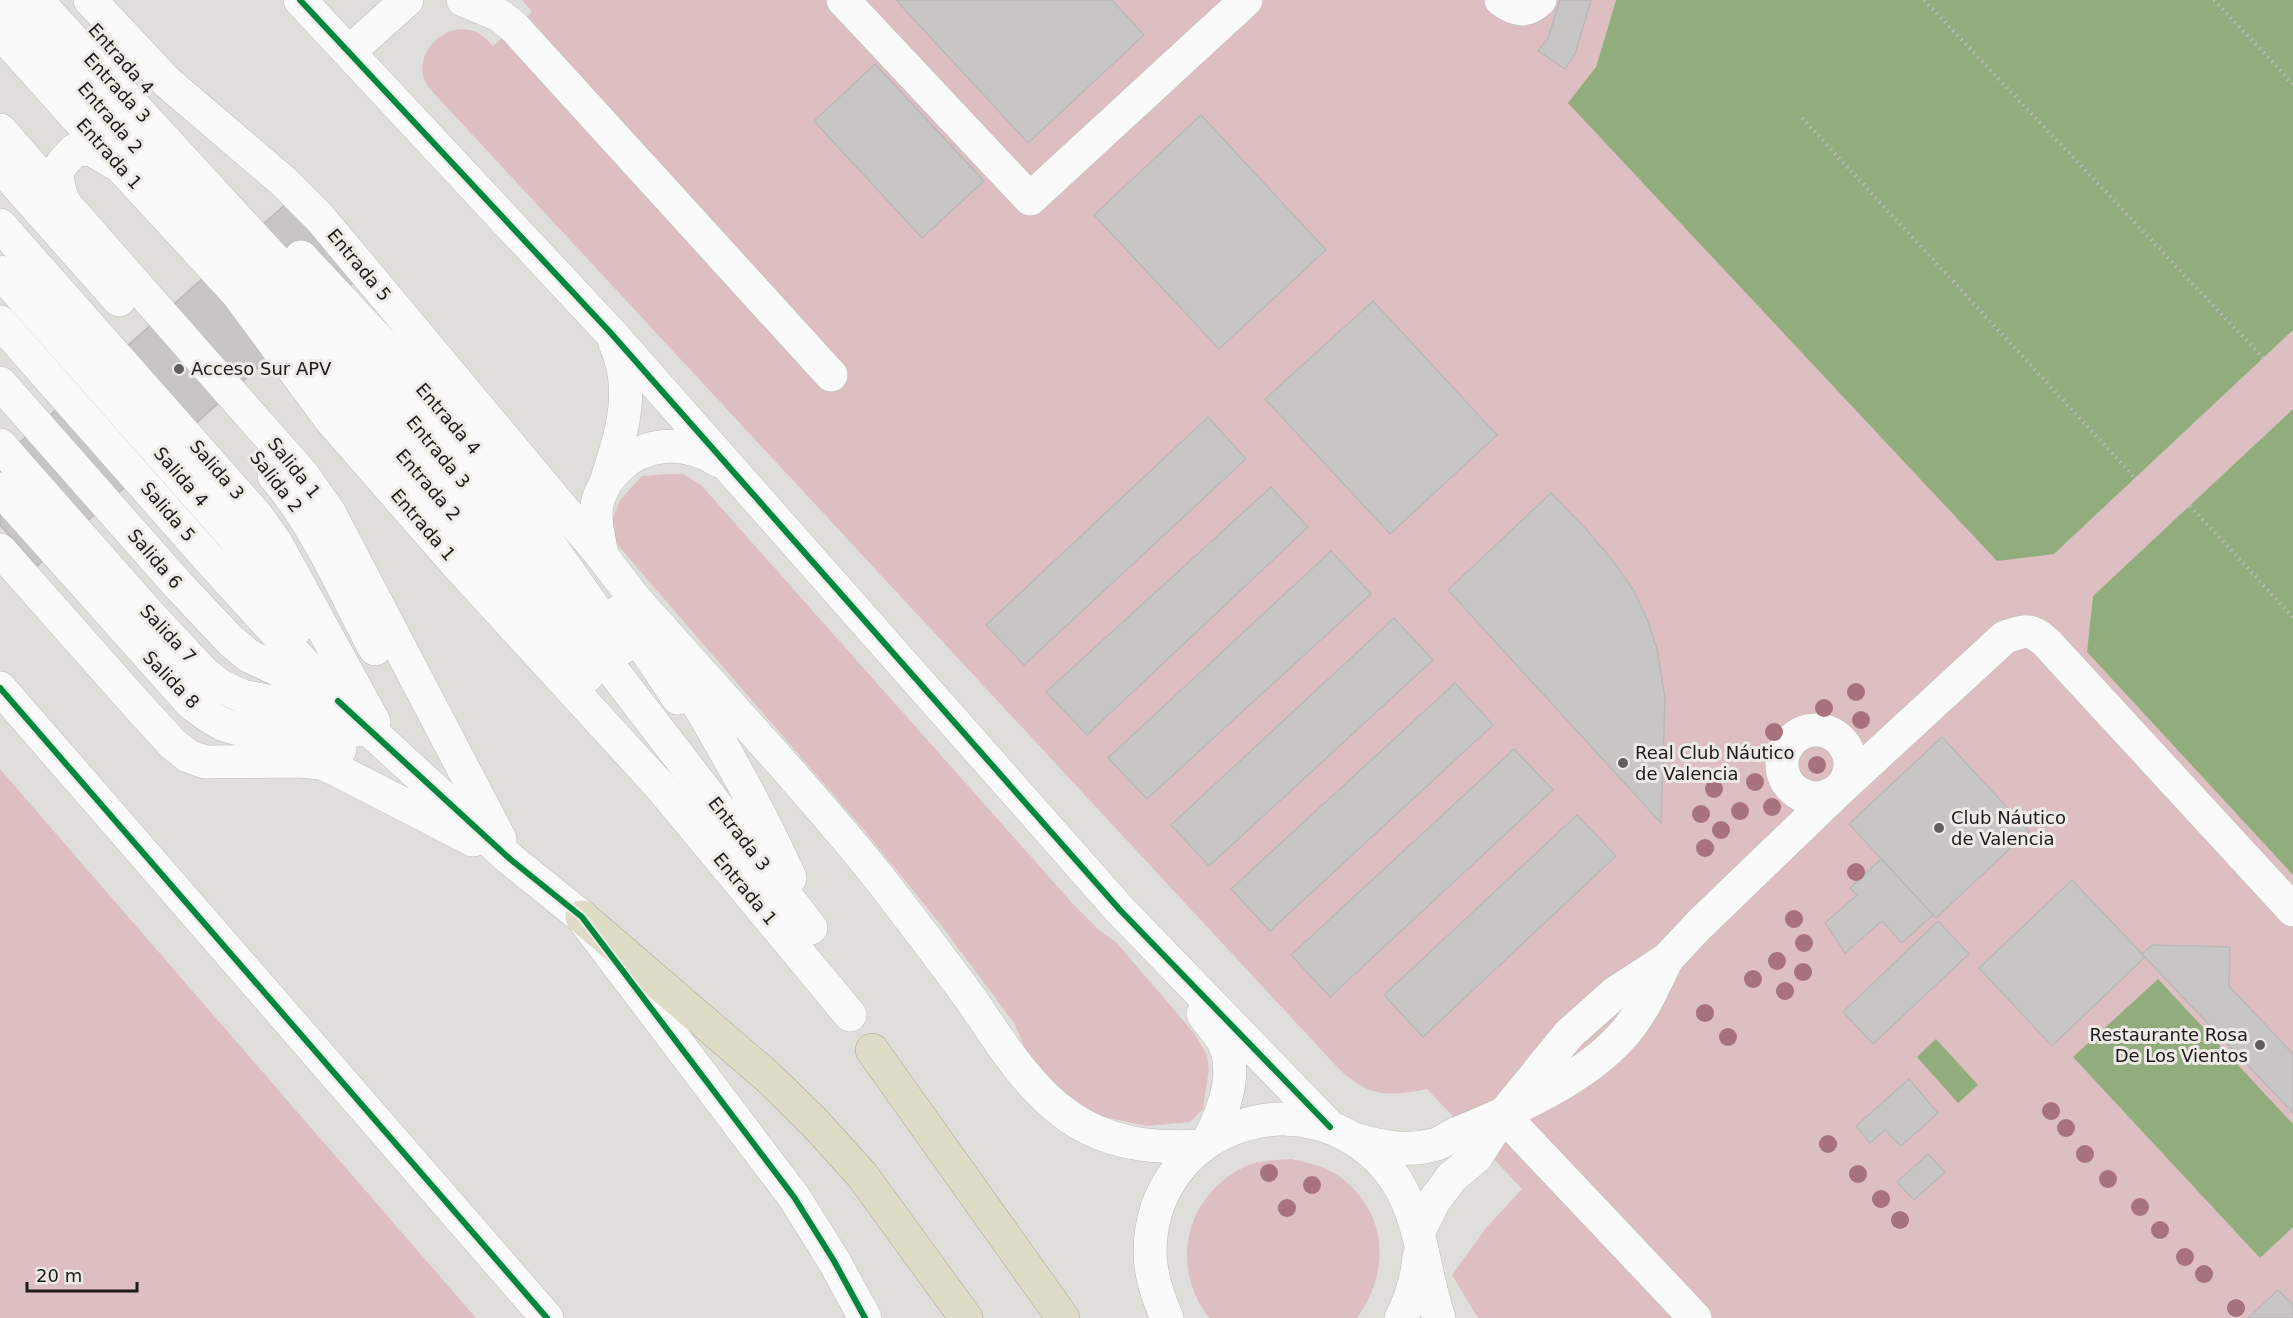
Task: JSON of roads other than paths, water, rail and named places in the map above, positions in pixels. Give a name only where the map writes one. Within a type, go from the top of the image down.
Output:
[{"type":"highway","points":[[582,917],[768,1077],[815,1123],[862,1175],[966,1318]]},
{"type":"highway","points":[[872,1050],[1063,1318]]},
{"type":"street","name":"Entrada 2","points":[[7,0],[141,152],[255,276],[342,385],[477,543],[717,834],[836,982]]},
{"type":"street","name":"Entrada 3","points":[[36,0],[274,259],[506,532],[812,928]]},
{"type":"street","name":"Entrada 4","points":[[68,0],[389,351],[520,502],[654,693],[787,872]]},
{"type":"street","name":"Entrada 5","points":[[90,0],[167,82],[283,181],[320,218],[522,459],[635,599]]},
{"type":"street","points":[[300,0],[609,331],[1120,910],[1223,1040],[1229,1059],[1230,1076],[1217,1123],[1204,1144]]},
{"type":"street","points":[[349,52],[407,0]]},
{"type":"street","points":[[463,0],[499,15],[514,27],[831,375]]},
{"type":"street","points":[[843,0],[1030,198],[1246,0]]},
{"type":"street","points":[[1501,0],[1516,10],[1531,9],[1540,0]]},
{"type":"street","name":"Entrada 1","points":[[0,32],[118,165],[237,292],[330,419],[453,560],[660,786],[850,1015]]},
{"type":"street","name":"Salida 1","points":[[0,130],[303,475],[328,512],[510,859]]},
{"type":"street","points":[[64,204],[56,178],[61,164],[75,150],[91,149],[118,165]]},
{"type":"street","name":"Salida 2","points":[[0,166],[286,490],[308,523],[463,815]]},
{"type":"street","name":"Salida 3","points":[[0,225],[257,516],[276,543],[388,747]]},
{"type":"street","name":"Salida 4","points":[[0,272],[234,537],[338,701]]},
{"type":"street","name":"Salida 5","points":[[0,322],[338,701]]},
{"type":"street","points":[[602,556],[596,522],[598,501],[607,480],[626,410],[627,386],[623,362],[609,331]]},
{"type":"street","name":"Salida 6","points":[[0,383],[179,586],[231,641],[249,656],[310,684],[338,701]]},
{"type":"street","name":"Salida 7","points":[[0,445],[148,613],[204,673],[219,685],[242,696],[315,711],[341,721],[388,747]]},
{"type":"street","points":[[607,480],[627,460],[666,446],[684,446],[705,452],[728,466]]},
{"type":"street","points":[[522,459],[622,615],[759,815]]},
{"type":"street","name":"Salida 8","points":[[0,489],[191,703],[209,716],[229,727],[321,741],[345,751],[463,815]]},
{"type":"street","points":[[0,550],[139,707],[173,744],[188,756],[205,762],[298,761],[321,764],[339,771],[510,859]]},
{"type":"street","points":[[635,599],[724,747],[787,872],[850,1015],[872,1050]]},
{"type":"street","points":[[635,599],[867,863],[949,969],[1026,1078],[1047,1099],[1069,1117],[1116,1140],[1173,1148],[1204,1144]]},
{"type":"street","points":[[1401,1318],[1410,1302],[1418,1271],[1419,1238],[1434,1201],[1452,1177],[1476,1157],[1503,1115],[1569,1034],[1615,993],[1667,959],[1794,832],[2005,637],[2024,631],[2035,632],[2293,910]]},
{"type":"street","points":[[0,688],[547,1318]]},
{"type":"street","points":[[338,701],[510,859],[582,917],[794,1197],[834,1261],[865,1318]]},
{"type":"street","points":[[1789,785],[1797,793],[1819,799],[1840,789],[1849,772],[1850,762],[1848,752],[1836,736],[1818,730],[1808,731],[1798,735],[1784,752],[1782,764],[1784,775],[1789,785],[1801,809],[1794,832]]},
{"type":"street","points":[[1120,910],[1343,1133],[1388,1169],[1409,1206],[1439,1318]]},
{"type":"street","points":[[1167,1318],[1154,1287],[1150,1253],[1154,1220],[1166,1188],[1186,1160],[1204,1144],[1230,1130],[1263,1119],[1294,1119],[1343,1133],[1380,1147],[1403,1149],[1435,1145],[1503,1115]]},
{"type":"street","points":[[1503,1115],[1695,1318]]},
{"type":"place","name":"Acceso Sur APV","points":[[179,369]]},
{"type":"place","name":"Real Club Náutico de Valencia","points":[[1623,763]]},
{"type":"place","name":"Club Náutico de Valencia","points":[[1939,828]]},
{"type":"place","name":"Restaurante Rosa De Los Vientos","points":[[2260,1045]]}]
